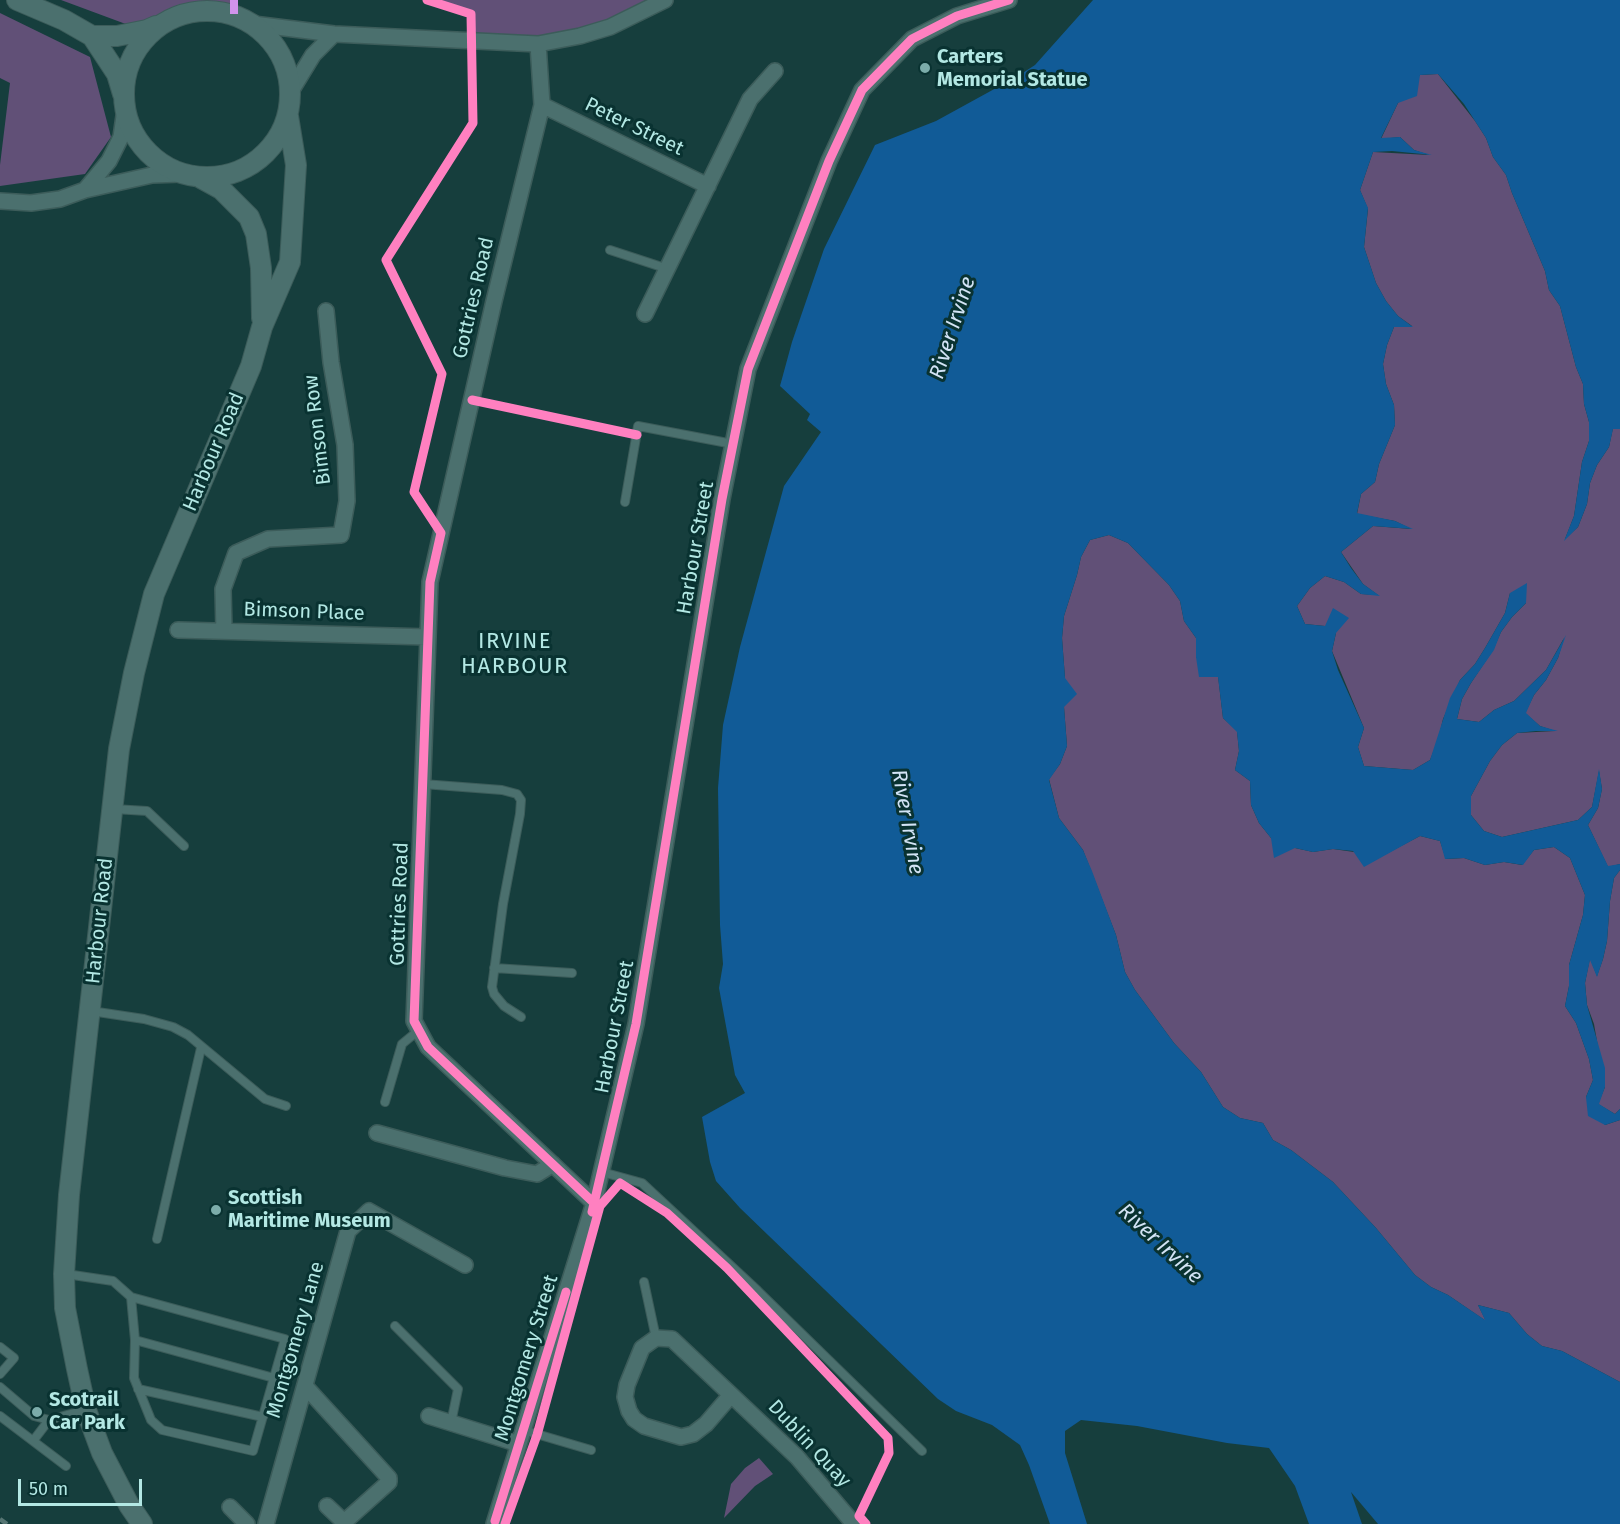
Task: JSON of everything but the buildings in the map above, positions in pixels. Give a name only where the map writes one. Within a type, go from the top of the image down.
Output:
[{"type":"street","points":[[0,201],[32,203],[152,176],[224,177],[243,170],[269,151],[288,116],[291,91],[286,64],[272,40],[253,24],[234,14],[200,11],[175,17],[147,30],[117,36],[92,36],[17,0]]},
{"type":"street","name":"Harbour Street","points":[[594,1203],[636,1024],[733,444],[748,369],[829,161],[862,90],[912,39],[957,16],[1009,0]]},
{"type":"street","points":[[253,24],[334,34],[538,44],[580,36],[610,27],[660,1]]},
{"type":"street","points":[[85,190],[109,161],[121,137],[125,79],[134,54],[150,33],[175,17]]},
{"type":"street","points":[[291,91],[314,55],[334,34]]},
{"type":"street","points":[[92,36],[117,74],[134,136],[160,164],[190,176]]},
{"type":"street","name":"Gottries Road","points":[[538,44],[542,105],[494,301],[430,582],[414,1021],[428,1047],[594,1203]]},
{"type":"street","points":[[645,314],[750,99],[775,71]]},
{"type":"street","name":"Peter Street","points":[[542,105],[708,186]]},
{"type":"street","name":"Harbour Road","points":[[142,1524],[129,1505],[102,1453],[86,1410],[65,1308],[64,1274],[69,1195],[119,749],[134,673],[154,594],[251,366],[262,327],[290,262],[296,165],[288,116]]},
{"type":"street","name":"Harbour Road","points":[[190,176],[221,189],[249,217],[256,234],[261,268],[262,327]]},
{"type":"street","name":"Bimson Row","points":[[224,631],[223,589],[236,553],[268,539],[341,535],[347,501],[345,445],[331,362],[326,310]]},
{"type":"street","name":"Bimson Place","points":[[178,630],[428,637]]},
{"type":"street","points":[[377,1133],[505,1168],[537,1174],[553,1164]]},
{"type":"street","name":"Montgomery Street","points":[[494,1524],[594,1203]]},
{"type":"street","name":"Montgomery Lane","points":[[266,1524],[348,1231],[369,1211],[465,1265]]},
{"type":"street","points":[[656,1338],[642,1348],[627,1385],[625,1397],[628,1411],[634,1419],[644,1426],[681,1437],[693,1434],[706,1424],[731,1395]]},
{"type":"street","name":"Dublin Quay","points":[[656,1338],[672,1339],[797,1457],[854,1524]]},
{"type":"street","points":[[305,1386],[389,1478],[389,1482],[343,1523],[327,1506]]},
{"type":"street","points":[[429,1416],[521,1437]]},
{"type":"street","points":[[230,1507],[247,1524]]},
{"type":"lane","points":[[610,250],[668,269]]},
{"type":"lane","points":[[625,502],[638,426],[733,444]]},
{"type":"lane","points":[[423,784],[502,790],[517,794],[520,800],[520,814],[503,904],[492,987],[494,994],[504,1006],[521,1017]]},
{"type":"lane","points":[[112,809],[147,811],[184,846]]},
{"type":"lane","points":[[494,968],[572,973]]},
{"type":"lane","points":[[90,1011],[144,1019],[173,1027],[188,1035],[265,1099],[286,1107]]},
{"type":"lane","points":[[385,1102],[402,1044],[419,1030]]},
{"type":"lane","points":[[157,1239],[201,1048]]},
{"type":"lane","points":[[602,1172],[642,1183],[922,1450]]},
{"type":"lane","points":[[64,1274],[113,1281],[131,1297],[285,1339],[253,1451],[162,1430],[151,1420],[134,1378],[135,1340],[131,1297]]},
{"type":"lane","points":[[644,1282],[656,1338]]},
{"type":"lane","points":[[395,1326],[458,1389],[452,1423]]},
{"type":"lane","points":[[135,1340],[274,1378]]},
{"type":"lane","points":[[0,1347],[14,1358],[0,1374]]},
{"type":"lane","points":[[0,1387],[34,1416],[49,1420],[86,1410]]},
{"type":"lane","points":[[138,1389],[262,1418]]},
{"type":"lane","points":[[0,1416],[66,1466]]},
{"type":"lane","points":[[33,1441],[49,1420]]},
{"type":"lane","points":[[521,1437],[591,1450]]},
{"type":"shaded area","points":[[61,0],[233,0],[234,14],[200,11],[175,17],[150,33]]},
{"type":"shaded area","points":[[428,0],[656,0],[556,41],[478,40],[470,14]]},
{"type":"shaded area","points":[[0,13],[90,57],[111,137],[85,174],[0,186],[0,165],[10,83],[0,78]]},
{"type":"shaded area","points":[[1438,74],[1475,121],[1486,138],[1493,157],[1506,175],[1545,271],[1549,290],[1560,306],[1576,367],[1583,384],[1584,404],[1589,422],[1589,441],[1582,462],[1574,516],[1565,539],[1578,527],[1587,504],[1590,483],[1597,465],[1609,447],[1613,428],[1620,429],[1620,864],[1608,867],[1588,825],[1598,808],[1602,789],[1599,771],[1592,807],[1578,820],[1502,837],[1484,831],[1471,815],[1471,796],[1490,761],[1502,745],[1517,733],[1555,731],[1540,726],[1525,713],[1558,658],[1564,638],[1546,670],[1514,701],[1494,710],[1479,722],[1457,719],[1462,699],[1493,650],[1501,632],[1526,603],[1510,593],[1505,613],[1485,648],[1475,664],[1460,680],[1443,719],[1430,760],[1413,770],[1364,766],[1358,747],[1364,728],[1332,651],[1336,633],[1325,626],[1305,624],[1297,606],[1310,588],[1325,576],[1344,582],[1361,594],[1378,595],[1363,584],[1341,552],[1373,526],[1411,529],[1395,521],[1357,514],[1361,494],[1375,482],[1379,464],[1395,425],[1394,405],[1386,384],[1383,364],[1387,345],[1394,327],[1412,326],[1398,316],[1376,283],[1364,247],[1368,209],[1360,190],[1373,152],[1429,155],[1414,150],[1400,137],[1381,139],[1398,103],[1420,75]]},
{"type":"shaded area","points":[[1109,535],[1128,543],[1169,585],[1180,601],[1184,621],[1196,638],[1196,657],[1218,676],[1223,718],[1237,731],[1239,751],[1235,770],[1250,781],[1251,805],[1259,823],[1271,838],[1295,848],[1313,852],[1333,849],[1382,856],[1420,836],[1440,841],[1446,859],[1464,858],[1485,865],[1504,862],[1522,865],[1534,850],[1554,847],[1570,858],[1585,895],[1583,915],[1569,965],[1569,986],[1565,1006],[1576,1023],[1589,1059],[1593,1080],[1586,1097],[1605,1125],[1620,1120],[1620,1382],[1562,1351],[1542,1346],[1527,1334],[1509,1313],[1478,1305],[1486,1321],[1415,1275],[1376,1228],[1333,1182],[1291,1150],[1273,1140],[1263,1123],[1240,1118],[1223,1107],[1201,1072],[1174,1043],[1135,990],[1125,972],[1116,935],[1083,850],[1059,818],[1049,779],[1060,764],[1067,746],[1062,638],[1064,616],[1081,557],[1090,540]]},
{"type":"shaded area","points":[[1620,870],[1620,1109],[1615,1114],[1598,1104],[1605,1087],[1594,1024],[1587,1005],[1585,983],[1590,958],[1597,976],[1603,959],[1614,878]]},
{"type":"shaded area","points":[[759,1458],[773,1474],[755,1486],[724,1518],[731,1484],[745,1468]]},
{"type":"water","name":"River Irvine","points":[[1093,0],[1620,0],[1620,429],[1613,429],[1609,447],[1597,465],[1590,483],[1587,504],[1578,527],[1564,541],[1574,516],[1582,462],[1589,441],[1589,422],[1584,404],[1583,384],[1576,367],[1560,306],[1549,290],[1545,271],[1506,175],[1493,157],[1486,138],[1464,104],[1438,74],[1420,75],[1417,96],[1398,103],[1381,138],[1400,137],[1414,150],[1432,155],[1392,151],[1373,152],[1360,190],[1368,208],[1364,247],[1376,283],[1398,316],[1413,327],[1394,327],[1387,345],[1383,364],[1386,384],[1394,405],[1395,425],[1379,464],[1375,482],[1361,494],[1357,513],[1395,521],[1413,529],[1373,526],[1341,552],[1363,584],[1380,596],[1361,594],[1344,582],[1325,576],[1310,588],[1297,606],[1305,624],[1325,626],[1333,608],[1349,618],[1336,633],[1332,651],[1364,728],[1358,747],[1364,766],[1413,770],[1430,760],[1450,698],[1460,680],[1475,664],[1505,613],[1510,593],[1527,583],[1526,603],[1501,632],[1494,650],[1462,699],[1457,719],[1479,722],[1494,710],[1514,701],[1546,670],[1566,635],[1558,658],[1546,680],[1534,695],[1526,713],[1540,726],[1558,731],[1517,733],[1502,745],[1490,761],[1471,796],[1471,815],[1484,831],[1502,837],[1578,820],[1592,807],[1599,769],[1602,789],[1598,808],[1588,825],[1608,866],[1620,864],[1620,870],[1614,878],[1603,959],[1597,977],[1590,960],[1585,983],[1587,1005],[1605,1068],[1605,1087],[1599,1104],[1615,1114],[1620,1109],[1620,1120],[1605,1125],[1588,1116],[1586,1097],[1593,1080],[1589,1059],[1576,1023],[1565,1006],[1569,986],[1569,965],[1583,915],[1585,895],[1570,858],[1554,847],[1534,850],[1523,865],[1504,862],[1485,865],[1464,858],[1445,859],[1440,841],[1420,836],[1364,867],[1353,851],[1333,849],[1313,852],[1295,848],[1274,858],[1271,838],[1259,823],[1251,805],[1250,781],[1235,770],[1239,751],[1237,732],[1223,718],[1218,677],[1199,677],[1196,638],[1184,621],[1180,601],[1169,585],[1128,543],[1109,535],[1090,540],[1081,557],[1064,616],[1062,638],[1065,678],[1077,694],[1064,707],[1067,746],[1060,764],[1049,780],[1059,818],[1083,850],[1092,871],[1116,935],[1125,972],[1135,990],[1174,1043],[1201,1072],[1223,1107],[1240,1118],[1263,1123],[1273,1140],[1291,1150],[1333,1182],[1376,1228],[1415,1275],[1431,1287],[1448,1295],[1485,1320],[1478,1305],[1509,1313],[1527,1334],[1542,1346],[1562,1351],[1620,1382],[1620,1524],[1378,1524],[1351,1492],[1362,1524],[1309,1524],[1295,1486],[1269,1448],[1227,1443],[1137,1426],[1081,1420],[1065,1431],[1065,1453],[1087,1524],[1050,1524],[1020,1445],[992,1425],[956,1411],[938,1399],[740,1208],[716,1181],[710,1162],[702,1117],[745,1093],[735,1075],[719,988],[723,964],[720,925],[718,788],[723,725],[740,647],[784,486],[821,432],[807,420],[810,414],[780,386],[792,342],[824,249],[875,145],[936,121],[1035,65]]},
{"type":"railway","points":[[0,1519],[7,1524]]},
{"type":"marked path","points":[[234,0],[234,14]]},
{"type":"cycle path","points":[[427,0],[471,14],[473,123],[386,260],[442,374],[414,492],[441,533],[430,582],[414,1021],[428,1047],[594,1203],[600,1206],[537,1435],[505,1524]]},
{"type":"cycle path","points":[[592,1212],[636,1024],[722,499],[748,369],[829,161],[862,90],[912,39],[957,16],[1009,0]]},
{"type":"cycle path","points":[[472,400],[637,435]]},
{"type":"cycle path","points":[[600,1206],[620,1183],[667,1213],[727,1268],[888,1438],[889,1453],[859,1516],[866,1524]]},
{"type":"cycle path","points":[[495,1521],[566,1292]]},
{"type":"place","name":"Carters Memorial Statue","points":[[925,68]]},
{"type":"place","name":"Scottish Maritime Museum","points":[[216,1210]]},
{"type":"place","name":"Scotrail Car Park","points":[[37,1412]]},
{"type":"district","name":"IRVINE HARBOUR","points":[[515,654]]}]
